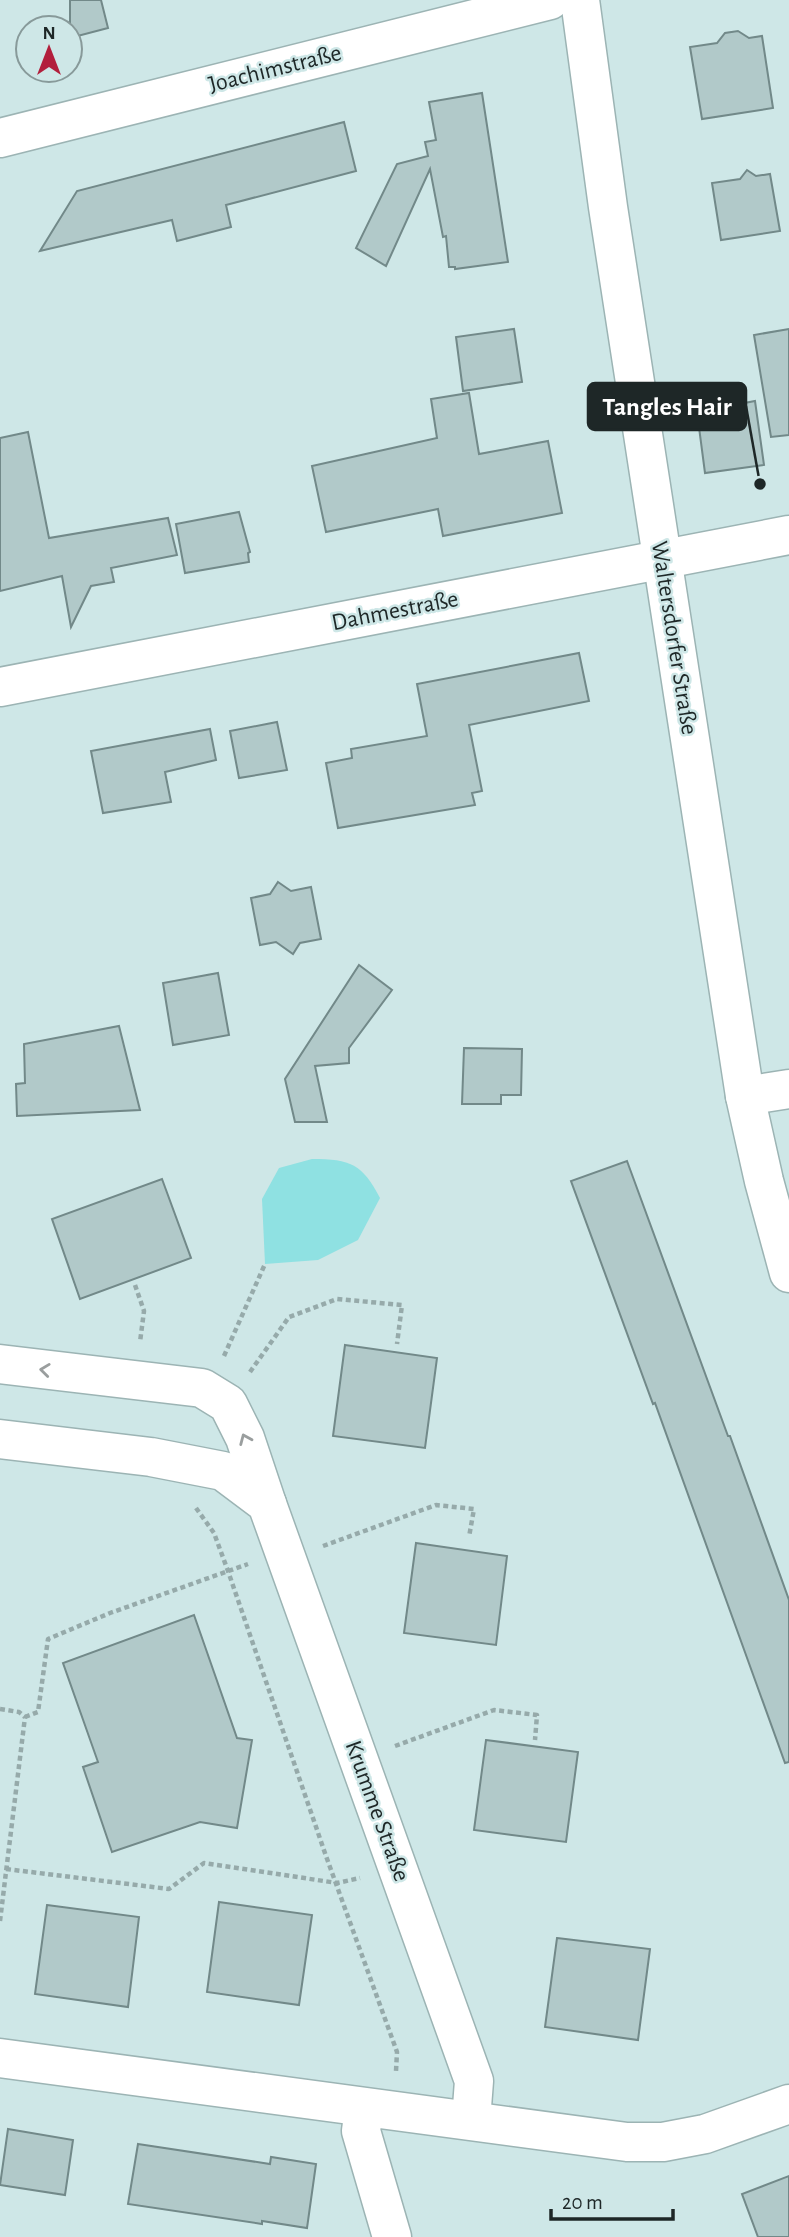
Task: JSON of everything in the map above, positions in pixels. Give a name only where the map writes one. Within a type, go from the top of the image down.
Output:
[{"type":"street","name":"Joachimstraße","points":[[0,138],[550,0]]},
{"type":"street","name":"Waltersdorfer Straße","points":[[580,0],[662,560],[745,1096],[789,1273]]},
{"type":"street","name":"Dahmestraße","points":[[0,687],[789,535]]},
{"type":"street","points":[[745,1096],[789,1089]]},
{"type":"street","points":[[0,1364],[202,1388],[219,1399]]},
{"type":"street","name":"Krumme Straße","points":[[219,1399],[245,1438],[284,1556],[474,2081],[471,2120]]},
{"type":"street","points":[[0,1439],[151,1457],[223,1471],[267,1504]]},
{"type":"street","points":[[0,2058],[628,2142],[663,2142],[705,2134],[789,2104]]},
{"type":"street","points":[[364,2108],[361,2131],[392,2237]]},
{"type":"path","points":[[219,1399],[230,1342],[265,1264]]},
{"type":"path","points":[[135,1285],[144,1311],[135,1381]]},
{"type":"path","points":[[219,1399],[289,1317],[337,1298],[401,1305],[397,1343]]},
{"type":"path","points":[[187,1501],[197,1509],[214,1533],[229,1571],[397,2052],[395,2076]]},
{"type":"path","points":[[25,1717],[38,1712],[48,1639],[229,1571],[284,1556],[436,1505],[474,1509],[469,1537]]},
{"type":"path","points":[[0,1709],[19,1712],[25,1717]]},
{"type":"path","points":[[358,1759],[494,1710],[537,1715],[535,1740]]},
{"type":"path","points":[[0,1921],[25,1717]]},
{"type":"path","points":[[6,1869],[169,1889],[204,1863],[337,1883],[398,1870]]},
{"type":"shaded area","points":[[312,1159],[337,1160],[354,1166],[367,1178],[380,1198],[358,1240],[318,1260],[265,1264],[262,1199],[279,1168]]},
{"type":"building","points":[[70,0],[101,0],[108,28],[84,34],[84,14],[70,14]]},
{"type":"building","points":[[738,31],[749,38],[762,36],[773,108],[702,119],[690,47],[717,43],[725,33]]},
{"type":"building","points":[[482,93],[508,262],[455,269],[449,267],[446,236],[443,237],[430,169],[386,266],[356,248],[397,164],[428,156],[425,142],[436,140],[429,102]]},
{"type":"building","points":[[344,122],[356,171],[226,205],[231,227],[177,241],[172,220],[40,251],[77,191]]},
{"type":"building","points":[[747,170],[756,176],[770,174],[780,231],[721,240],[712,183],[740,179]]},
{"type":"building","points":[[514,329],[522,382],[463,391],[456,337]]},
{"type":"building","points":[[789,329],[789,435],[771,437],[754,335]]},
{"type":"building","points":[[469,393],[479,454],[548,441],[562,513],[443,536],[438,509],[326,532],[312,466],[437,438],[431,399]]},
{"type":"building","points":[[755,401],[764,465],[705,473],[697,412]]},
{"type":"building","points":[[28,432],[49,538],[168,518],[177,555],[111,568],[114,582],[91,586],[71,627],[62,576],[0,591],[0,438]]},
{"type":"building","points":[[239,512],[250,552],[249,562],[185,573],[176,524]]},
{"type":"building","points":[[579,653],[589,701],[469,725],[482,791],[472,793],[475,805],[338,828],[326,763],[352,758],[351,749],[427,736],[417,684]]},
{"type":"building","points":[[277,722],[287,770],[239,778],[230,731]]},
{"type":"building","points":[[210,729],[216,760],[165,772],[171,802],[103,813],[91,751]]},
{"type":"building","points":[[278,882],[291,891],[311,887],[321,939],[300,943],[293,954],[276,942],[260,945],[251,898],[270,894]]},
{"type":"building","points":[[359,965],[392,990],[349,1048],[349,1063],[315,1066],[327,1122],[295,1122],[285,1079]]},
{"type":"building","points":[[218,973],[229,1035],[173,1045],[163,983]]},
{"type":"building","points":[[119,1026],[140,1110],[17,1116],[16,1084],[25,1083],[24,1044]]},
{"type":"building","points":[[464,1048],[522,1049],[521,1095],[501,1095],[501,1104],[462,1104]]},
{"type":"building","points":[[627,1161],[789,1600],[789,1762],[785,1763],[655,1403],[653,1404],[571,1181]]},
{"type":"building","points":[[162,1179],[191,1258],[80,1299],[52,1219]]},
{"type":"building","points":[[345,1345],[437,1358],[425,1448],[333,1436]]},
{"type":"building","points":[[416,1543],[507,1556],[496,1645],[404,1633]]},
{"type":"building","points":[[194,1615],[237,1738],[252,1740],[237,1828],[200,1822],[112,1852],[83,1767],[98,1762],[63,1663]]},
{"type":"building","points":[[486,1740],[578,1752],[566,1842],[474,1830]]},
{"type":"building","points":[[219,1902],[312,1915],[299,2005],[207,1992]]},
{"type":"building","points":[[47,1905],[139,1917],[128,2007],[35,1994]]},
{"type":"building","points":[[557,1938],[650,1949],[638,2040],[545,2027]]},
{"type":"building","points":[[8,2129],[73,2140],[65,2195],[0,2185]]},
{"type":"building","points":[[138,2144],[270,2164],[271,2157],[316,2164],[307,2228],[128,2204]]},
{"type":"building","points":[[789,2176],[789,2237],[758,2237],[742,2194]]},
{"type":"place","name":"Tangles Hair","points":[[760,484]]}]
